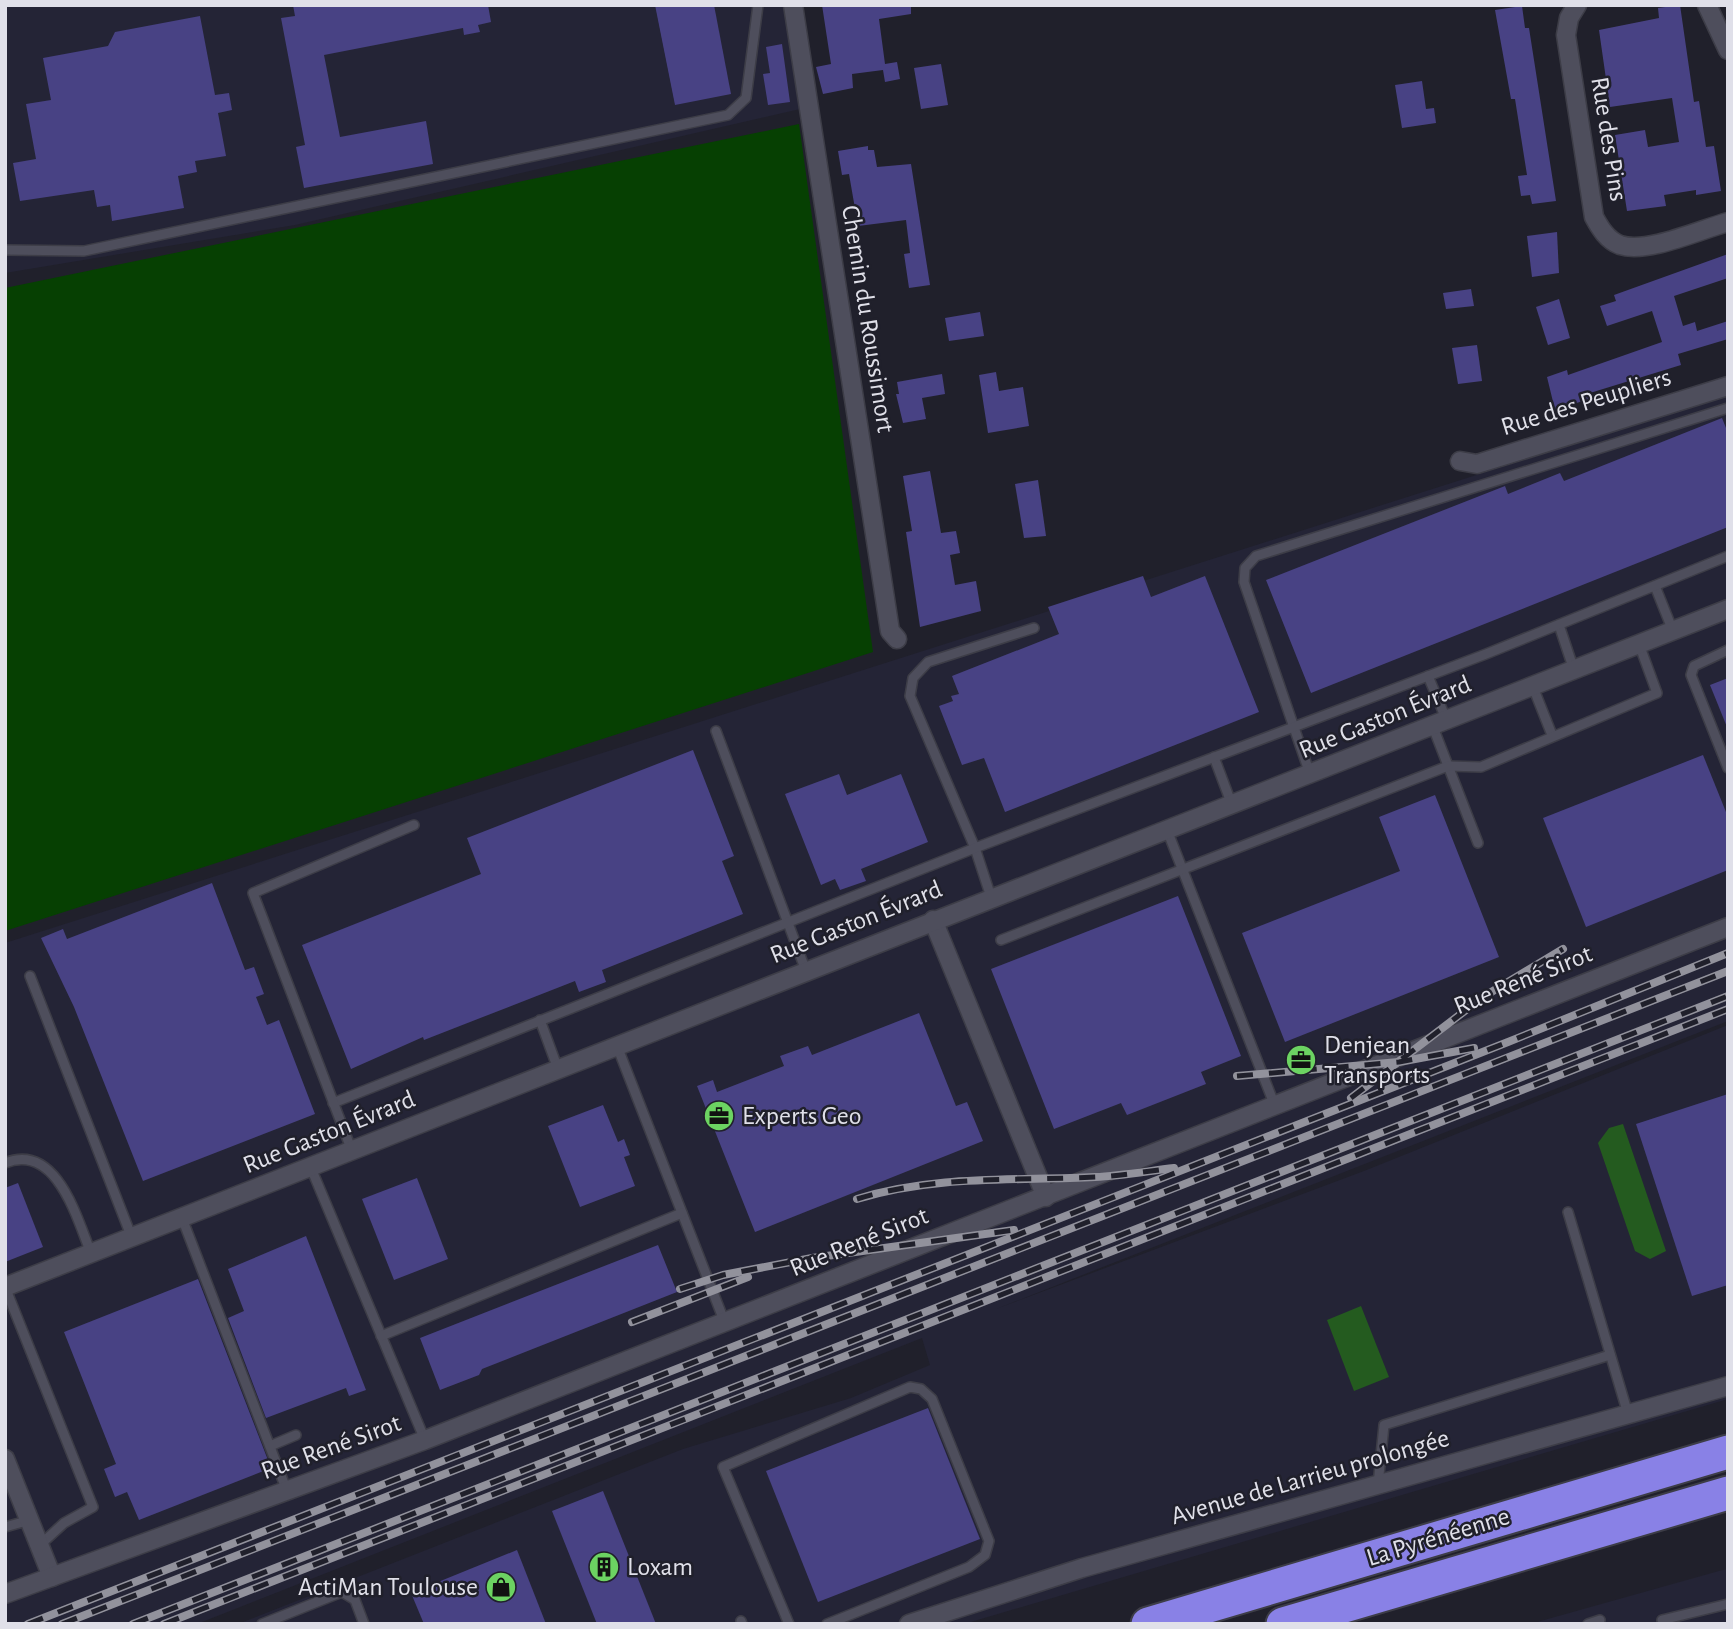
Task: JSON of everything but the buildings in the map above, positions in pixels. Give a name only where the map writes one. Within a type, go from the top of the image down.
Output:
[{"type":"highway","name":"La Pyrénéenne","points":[[1148,1624],[1728,1452]]},
{"type":"highway","name":"La Pyrénéenne","points":[[1283,1624],[1728,1493]]},
{"type":"street","name":"Chemin du Roussimort","points":[[793,5],[890,631],[897,639]]},
{"type":"street","name":"Rue des Pins","points":[[1577,5],[1569,18],[1566,34],[1594,217],[1602,233],[1618,244],[1640,248],[1728,222]]},
{"type":"street","points":[[1707,5],[1728,50]]},
{"type":"street","name":"Rue des Peupliers","points":[[1460,461],[1477,464],[1728,386]]},
{"type":"street","name":"Rue Gaston Évrard","points":[[5,1287],[312,1168],[991,897],[1310,776],[1728,609]]},
{"type":"street","points":[[933,920],[1046,1196]]},
{"type":"street","name":"Rue René Sirot","points":[[5,1594],[425,1440],[1728,927]]},
{"type":"street","name":"Avenue de Larrieu prolongée","points":[[909,1624],[1082,1569],[1728,1386]]},
{"type":"street","points":[[5,1459],[52,1577]]},
{"type":"lane","points":[[5,250],[84,251],[728,115],[746,98],[758,5]]},
{"type":"lane","points":[[1310,776],[1244,582],[1245,568],[1256,556],[1728,408]]},
{"type":"lane","points":[[333,1102],[975,848],[1559,625],[1728,556]]},
{"type":"lane","points":[[1655,586],[1673,631]]},
{"type":"lane","points":[[1559,625],[1574,670]]},
{"type":"lane","points":[[991,897],[975,848],[910,696],[913,678],[928,662],[1034,628]]},
{"type":"lane","points":[[1001,940],[1448,766],[1481,767],[1657,692],[1639,644]]},
{"type":"lane","points":[[1728,650],[1694,666],[1691,675],[1728,768]]},
{"type":"lane","points":[[1428,676],[1448,766],[1478,843]]},
{"type":"lane","points":[[1533,687],[1552,735]]},
{"type":"lane","points":[[716,731],[806,971]]},
{"type":"lane","points":[[1214,757],[1233,805]]},
{"type":"lane","points":[[352,1151],[253,893],[414,825]]},
{"type":"lane","points":[[1167,830],[1275,1106]]},
{"type":"lane","points":[[30,976],[132,1238]]},
{"type":"lane","points":[[540,1020],[558,1069]]},
{"type":"lane","points":[[617,1046],[725,1323]]},
{"type":"lane","points":[[5,1163],[27,1158],[50,1171],[66,1194],[91,1254]]},
{"type":"lane","points":[[312,1168],[425,1440]]},
{"type":"lane","points":[[1568,1212],[1628,1414]]},
{"type":"lane","points":[[381,1336],[682,1213]]},
{"type":"lane","points":[[182,1218],[288,1491]]},
{"type":"lane","points":[[5,1287],[93,1507],[64,1523],[39,1545]]},
{"type":"lane","points":[[1378,1485],[1384,1425],[1611,1355]]},
{"type":"lane","points":[[789,1624],[723,1467],[910,1387],[921,1389],[932,1399],[989,1541],[985,1555],[969,1567],[827,1624]]},
{"type":"lane","points":[[270,1446],[296,1435]]},
{"type":"lane","points":[[5,1527],[30,1520]]},
{"type":"lane","points":[[261,1624],[342,1592],[355,1600],[364,1624]]},
{"type":"lane","points":[[1661,1620],[1728,1604]]},
{"type":"lane","points":[[1588,1624],[1600,1620]]},
{"type":"shaded area","points":[[5,5],[793,5],[809,107],[295,225],[5,273]]},
{"type":"shaded area","points":[[799,124],[873,652],[5,931],[5,288]]},
{"type":"shaded area","points":[[1728,395],[1728,1021],[996,1309],[1364,1171],[1728,1025],[1728,1399],[964,1624],[238,1624],[683,1449],[851,1398],[930,1365],[922,1338],[197,1624],[5,1624],[5,943]]},
{"type":"shaded area","points":[[1623,1124],[1666,1251],[1650,1259],[1635,1251],[1598,1143],[1609,1128]]},
{"type":"shaded area","points":[[1361,1306],[1389,1377],[1354,1391],[1327,1320]]},
{"type":"shaded area","points":[[1728,1569],[1728,1624],[1530,1624],[1719,1571]]},
{"type":"railway","points":[[1351,1098],[1483,997],[1563,949]]},
{"type":"railway","points":[[28,1624],[1728,953]]},
{"type":"railway","points":[[62,1624],[1728,971]]},
{"type":"railway","points":[[133,1624],[1728,996]]},
{"type":"railway","points":[[164,1624],[1728,1009]]},
{"type":"railway","points":[[1237,1076],[1399,1062],[1474,1048]]},
{"type":"railway","points":[[857,1199],[916,1186],[975,1180],[1105,1176],[1174,1168]]},
{"type":"railway","points":[[680,1289],[723,1275],[812,1258],[1014,1230]]},
{"type":"railway","points":[[632,1322],[748,1277]]},
{"type":"place","name":"Denjean Transports","points":[[1301,1060]]},
{"type":"place","name":"Experts Geo","points":[[719,1116]]},
{"type":"place","name":"Loxam","points":[[604,1567]]},
{"type":"place","name":"ActiMan Toulouse","points":[[501,1587]]}]
